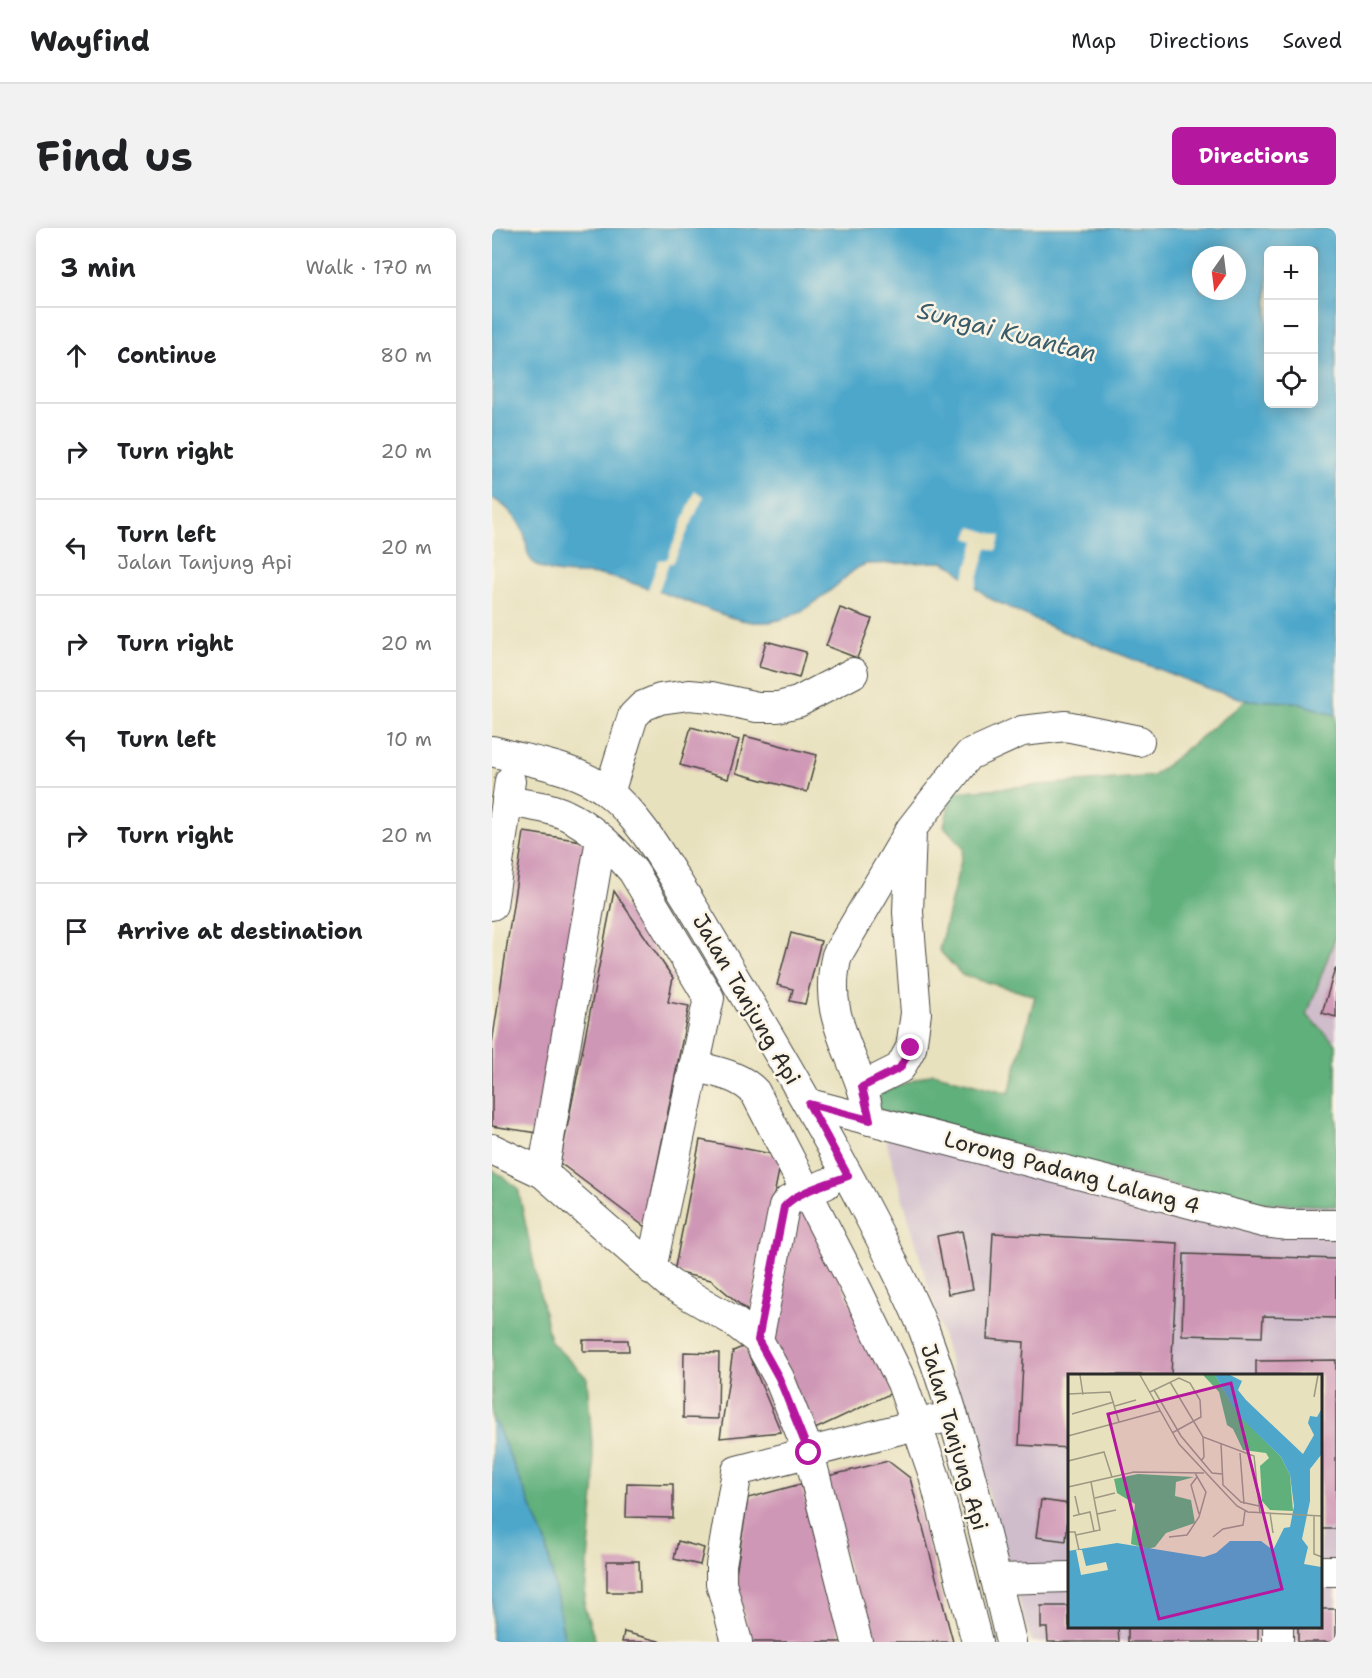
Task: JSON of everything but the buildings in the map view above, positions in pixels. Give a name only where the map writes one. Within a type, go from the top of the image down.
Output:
[{"type":"street","points":[[609,793],[633,716],[643,706],[660,699],[689,695],[711,697],[757,707],[778,707],[798,702],[853,673]]},
{"type":"street","points":[[870,1120],[862,1087],[838,1024],[832,976],[837,955],[911,829],[969,755],[1022,731],[1066,726],[1139,741]]},
{"type":"street","points":[[492,905],[507,801],[503,754]]},
{"type":"street","name":"Jalan Tanjung Api","points":[[503,754],[588,778],[628,811],[650,838],[694,909],[809,1104],[903,1283],[923,1329],[953,1415],[1011,1642]]},
{"type":"street","points":[[507,801],[565,814],[618,854],[633,871],[708,993],[709,998],[651,1269]]},
{"type":"street","points":[[862,1087],[900,1068],[911,1048],[916,1013],[908,912],[911,829]]},
{"type":"street","points":[[543,1173],[601,839]]},
{"type":"street","points":[[694,1066],[735,1077],[746,1082],[755,1092],[808,1192],[902,1383],[934,1475],[977,1642]]},
{"type":"street","name":"Lorong Padang Lalang 4","points":[[809,1104],[1263,1222],[1288,1225],[1336,1225]]},
{"type":"street","points":[[492,1149],[543,1173],[670,1284],[732,1320],[758,1340],[779,1378],[809,1453],[857,1642]]},
{"type":"street","points":[[758,1340],[784,1207],[788,1201],[848,1176]]},
{"type":"street","points":[[737,1642],[721,1583],[721,1565],[737,1471],[953,1415]]},
{"type":"street","points":[[996,1579],[1068,1577]]},
{"type":"shaded area","points":[[1336,931],[1336,1044],[1306,1013]]},
{"type":"shaded area","points":[[877,1109],[1336,1204],[1336,1642],[1031,1642]]},
{"type":"green space","points":[[1246,700],[1294,702],[1336,715],[1336,935],[1307,1015],[1336,1044],[1336,1206],[1240,1202],[878,1110],[880,1093],[933,1073],[1009,1093],[1035,996],[962,975],[939,950],[964,848],[944,826],[952,792],[1153,776]]},
{"type":"green space","points":[[492,1169],[518,1188],[550,1341],[587,1378],[595,1482],[584,1606],[596,1642],[565,1642],[546,1542],[492,1418]]},
{"type":"water","name":"Sungai Kuantan","points":[[492,228],[1336,228],[1336,715],[1294,702],[1246,700],[1209,689],[1051,627],[991,599],[955,568],[943,562],[866,564],[854,570],[810,606],[795,614],[767,622],[730,617],[615,578],[554,572],[538,566],[528,555],[522,528],[502,504],[492,498]]},
{"type":"water","points":[[492,1418],[546,1542],[565,1642],[492,1642]]},
{"type":"pier","points":[[695,491],[704,496],[673,563],[669,563],[657,595],[647,592],[659,560],[667,559]]},
{"type":"pier","points":[[971,527],[1001,536],[996,551],[987,548],[974,591],[963,580],[975,541],[967,538]]},
{"type":"route","points":[[809,1453],[779,1378],[758,1340],[784,1207],[788,1201],[848,1176],[809,1104],[870,1120],[862,1087],[900,1068],[911,1048]]}]
